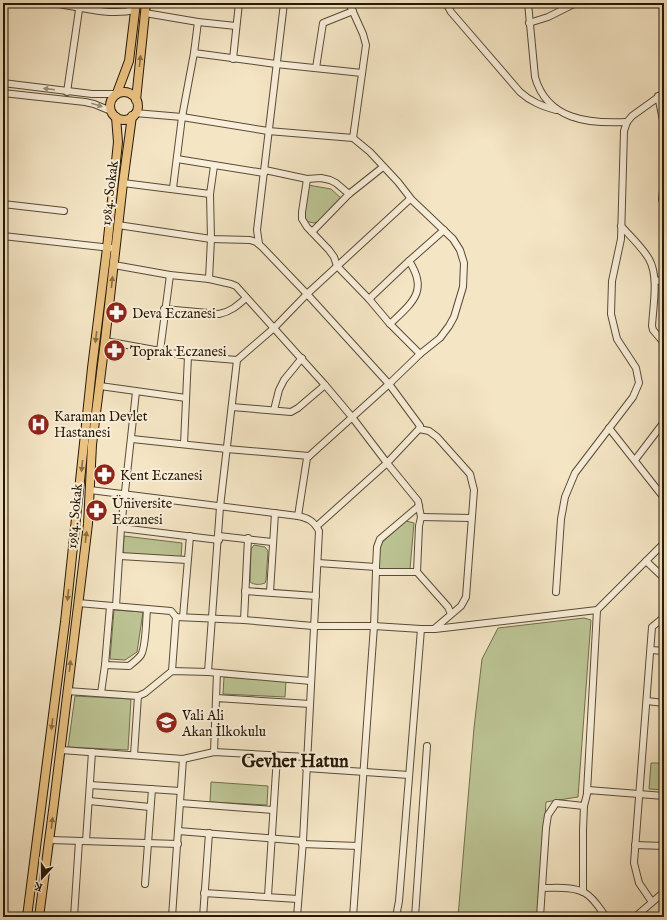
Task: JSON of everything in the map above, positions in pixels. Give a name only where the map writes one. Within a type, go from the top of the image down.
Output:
[{"type":"main road","points":[[113,114],[125,119],[134,114],[137,104],[136,100],[146,3]]},
{"type":"main road","points":[[27,917],[65,622],[118,142],[110,105],[129,61],[135,7]]},
{"type":"main road","points":[[116,94],[127,92],[134,96],[136,100]]},
{"type":"main road","name":"1984. Sokak","points":[[39,917],[50,840],[88,524],[92,445],[118,225],[134,114]]},
{"type":"street","points":[[53,3],[80,5],[120,13],[135,7]]},
{"type":"street","points":[[232,58],[239,3]]},
{"type":"street","points":[[259,244],[257,230],[284,3]]},
{"type":"street","points":[[349,3],[363,34],[366,45],[353,138]]},
{"type":"street","points":[[446,3],[451,12],[520,92],[529,100],[587,121],[608,123],[627,122]]},
{"type":"street","points":[[528,3],[535,77],[538,87],[547,100],[557,110]]},
{"type":"street","points":[[529,23],[548,18],[576,3]]},
{"type":"street","points":[[67,92],[80,5]]},
{"type":"street","points":[[316,68],[323,23],[353,11]]},
{"type":"street","points":[[145,13],[198,22],[236,26]]},
{"type":"street","points":[[173,188],[182,117],[194,53],[198,22]]},
{"type":"street","points":[[194,53],[276,64],[362,73]]},
{"type":"street","points":[[3,84],[67,92],[104,95],[116,94]]},
{"type":"street","points":[[556,592],[561,518],[568,487],[575,473],[633,396],[639,383],[636,368],[617,339],[611,314],[612,281],[621,239],[624,131],[627,122],[632,116],[664,92]]},
{"type":"street","points":[[3,93],[85,102],[102,107],[113,114]]},
{"type":"street","points":[[658,96],[664,125]]},
{"type":"street","points":[[134,114],[182,117],[268,131],[353,138],[370,152],[398,182],[410,199],[453,239],[460,250],[464,263],[463,287],[454,317],[449,326],[440,338],[420,354],[309,456],[306,463],[298,516]]},
{"type":"street","points":[[177,159],[214,166],[264,171],[308,178],[321,178],[336,183],[349,194]]},
{"type":"street","points":[[208,279],[211,239],[210,194],[214,166]]},
{"type":"street","points":[[312,232],[349,194],[383,167]]},
{"type":"street","points":[[308,178],[302,219],[329,250],[338,266],[390,324],[420,354]]},
{"type":"street","points":[[664,182],[662,199],[664,205]]},
{"type":"street","points":[[123,183],[173,188],[210,194]]},
{"type":"street","points":[[208,672],[219,538],[220,507],[237,360],[274,328],[307,294],[410,199]]},
{"type":"street","points":[[3,204],[64,211]]},
{"type":"street","points":[[118,225],[211,239],[250,240],[259,244],[389,384],[420,426],[419,429]]},
{"type":"street","points":[[621,226],[645,252],[650,260],[654,271],[652,326],[653,330],[664,343]]},
{"type":"street","points":[[369,300],[444,230]]},
{"type":"street","points":[[3,236],[116,249]]},
{"type":"street","points":[[390,324],[410,305],[418,290],[418,276],[410,261]]},
{"type":"street","points":[[114,265],[170,275],[208,279],[236,286],[302,358],[352,416],[418,501],[421,517],[419,526],[417,572],[448,607],[451,614]]},
{"type":"street","points":[[160,351],[164,309],[170,275]]},
{"type":"street","points":[[654,280],[664,282]]},
{"type":"street","points":[[164,309],[219,314],[226,313],[246,298]]},
{"type":"street","points":[[105,341],[188,356],[237,360]]},
{"type":"street","points":[[184,444],[188,356]]},
{"type":"street","points":[[274,410],[279,390],[284,380],[302,358]]},
{"type":"street","points":[[232,407],[291,412],[298,408],[325,385]]},
{"type":"street","points":[[100,386],[186,398]]},
{"type":"street","points":[[101,693],[120,556],[121,528],[136,392]]},
{"type":"street","points":[[635,460],[664,422]]},
{"type":"street","points":[[609,428],[664,498]]},
{"type":"street","points":[[317,526],[387,463],[419,429]]},
{"type":"street","points":[[419,429],[432,433],[470,474],[474,490],[466,597],[461,606],[434,629]]},
{"type":"street","points":[[132,439],[309,456]]},
{"type":"street","points":[[90,490],[298,516],[309,518],[317,526],[319,531],[318,563],[313,626],[303,842],[297,917]]},
{"type":"street","points":[[353,917],[374,626],[377,547],[380,539],[419,506]]},
{"type":"street","points":[[270,592],[275,513]]},
{"type":"street","points":[[421,517],[471,518]]},
{"type":"street","points":[[121,528],[190,536],[248,538],[272,542]]},
{"type":"street","points":[[183,617],[190,536]]},
{"type":"street","points":[[244,620],[248,538]]},
{"type":"street","points":[[176,617],[244,620],[313,626],[374,626],[434,629],[597,610],[664,543]]},
{"type":"street","points":[[120,556],[187,560]]},
{"type":"street","points":[[646,561],[664,578]]},
{"type":"street","points":[[318,563],[417,572]]},
{"type":"street","points":[[245,591],[316,596]]},
{"type":"street","points":[[78,603],[171,611],[176,617],[172,671]]},
{"type":"street","points":[[105,665],[129,666],[143,653],[147,609]]},
{"type":"street","points":[[583,892],[584,806],[587,792],[597,610]]},
{"type":"street","points":[[652,902],[639,883],[634,862],[652,627],[664,616]]},
{"type":"street","points":[[396,917],[399,901],[422,629]]},
{"type":"street","points":[[651,650],[664,651]]},
{"type":"street","points":[[67,691],[138,696],[172,671],[208,672],[311,681]]},
{"type":"street","points":[[214,752],[217,673]]},
{"type":"street","points":[[134,755],[138,696]]},
{"type":"street","points":[[216,698],[310,704]]},
{"type":"street","points":[[647,702],[664,703]]},
{"type":"street","points":[[415,917],[427,746]]},
{"type":"street","points":[[61,750],[183,759],[214,752],[307,757]]},
{"type":"street","points":[[86,841],[92,752]]},
{"type":"street","points":[[268,896],[277,756]]},
{"type":"street","points":[[172,917],[183,759]]},
{"type":"street","points":[[306,768],[409,775]]},
{"type":"street","points":[[90,785],[180,791]]},
{"type":"street","points":[[145,884],[152,789]]},
{"type":"street","points":[[587,792],[588,790],[664,796]]},
{"type":"street","points":[[89,801],[150,807]]},
{"type":"street","points":[[540,917],[548,815],[556,802],[584,806]]},
{"type":"street","points":[[180,803],[273,810]]},
{"type":"street","points":[[178,831],[358,846]]},
{"type":"street","points":[[203,917],[208,833]]},
{"type":"street","points":[[50,840],[178,844]]},
{"type":"street","points":[[74,917],[79,842]]},
{"type":"street","points":[[635,845],[664,846]]},
{"type":"street","points":[[542,888],[569,888],[583,892],[591,897],[606,917]]},
{"type":"street","points":[[635,917],[664,892]]},
{"type":"street","points":[[204,893],[298,899]]},
{"type":"green space","points":[[308,185],[331,189],[342,199],[314,223],[305,221],[303,218]]},
{"type":"green space","points":[[406,521],[414,523],[410,569],[379,569],[377,564],[379,545]]},
{"type":"green space","points":[[124,536],[182,543],[181,558],[123,555]]},
{"type":"green space","points":[[254,545],[265,547],[268,551],[266,580],[265,583],[261,584],[250,582],[251,549]]},
{"type":"green space","points":[[114,610],[143,612],[137,652],[125,660],[110,659]]},
{"type":"green space","points":[[584,618],[591,620],[578,797],[546,802],[539,917],[458,917],[474,728],[482,659],[498,628]]},
{"type":"green space","points":[[224,677],[286,681],[285,697],[223,694]]},
{"type":"green space","points":[[75,696],[131,699],[128,750],[68,747]]},
{"type":"green space","points":[[651,763],[664,763],[664,790],[649,789]]},
{"type":"green space","points":[[211,782],[268,786],[267,805],[210,802]]},
{"type":"place","name":"Deva Eczanesi","points":[[117,313]]},
{"type":"place","name":"Toprak Eczanesi","points":[[114,351]]},
{"type":"place","name":"Karaman Devlet Hastanesi","points":[[39,424]]},
{"type":"place","name":"Kent Eczanesi","points":[[104,475]]},
{"type":"place","name":"Üniversite Eczanesi","points":[[97,511]]},
{"type":"place","name":"Vali Ali Akan İlkokulu","points":[[167,723]]},
{"type":"district","name":"Gevher Hatun","points":[[295,761]]}]
